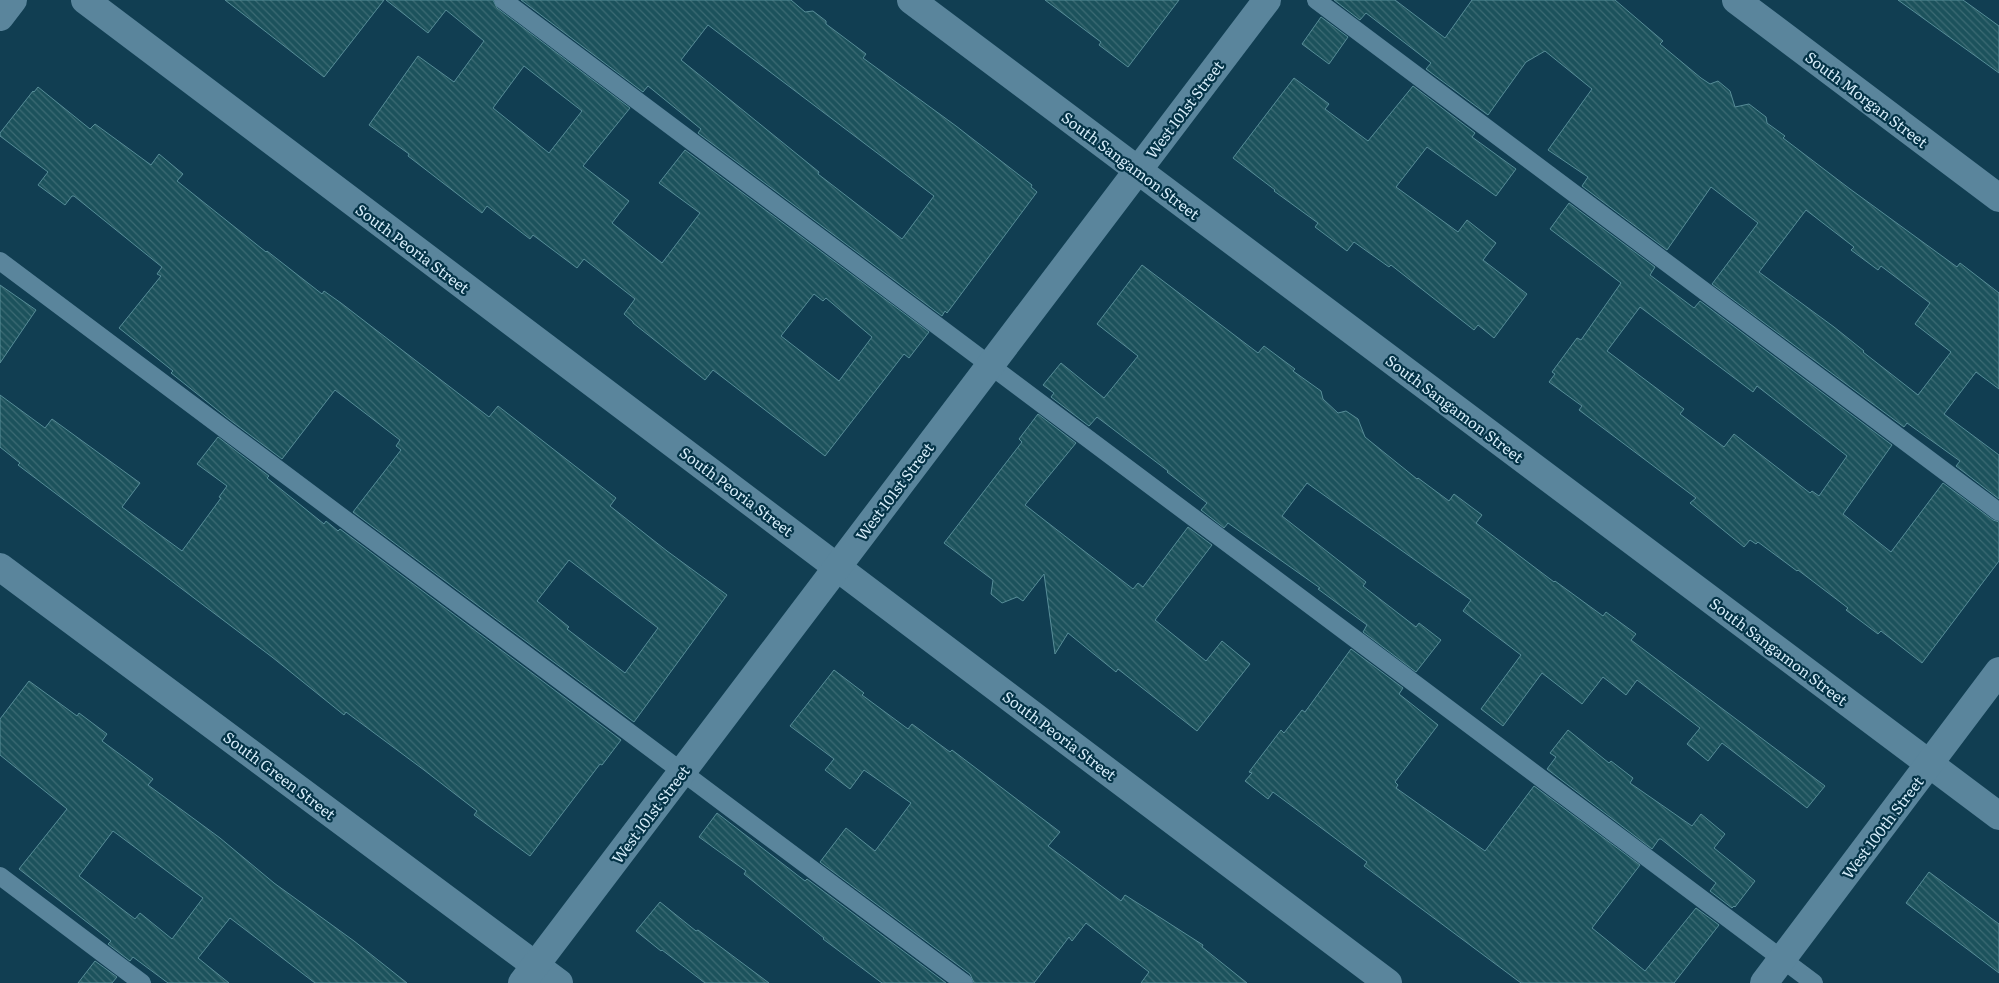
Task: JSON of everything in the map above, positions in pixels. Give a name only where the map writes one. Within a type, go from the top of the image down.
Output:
[{"type":"street","points":[[0,17],[13,0]]},
{"type":"street","name":"South Peoria Street","points":[[85,0],[1388,983]]},
{"type":"street","name":"South Sangamon Street","points":[[911,0],[1999,816]]},
{"type":"street","name":"West 101st Street","points":[[528,974],[1267,0]]},
{"type":"street","name":"South Morgan Street","points":[[1736,0],[1999,198]]},
{"type":"street","name":"South Green Street","points":[[0,567],[528,974],[559,983]]},
{"type":"street","name":"West 100th Street","points":[[1764,983],[1999,671]]},
{"type":"lane","points":[[503,0],[1814,983]]},
{"type":"lane","points":[[1316,0],[1999,512]]},
{"type":"lane","points":[[0,261],[964,983]]},
{"type":"lane","points":[[0,876],[142,983]]},
{"type":"building","points":[[225,0],[384,0],[324,77]]},
{"type":"building","points":[[386,0],[493,0],[497,8],[630,108],[583,166],[629,201],[612,223],[662,263],[700,213],[659,183],[685,150],[929,332],[909,358],[904,354],[825,456],[713,370],[705,380],[633,323],[624,314],[635,299],[584,259],[577,268],[533,235],[530,239],[487,206],[482,213],[408,156],[409,154],[369,125],[418,56],[454,82],[484,41],[446,10],[428,33]],"holes":[[[524,66],[582,111],[549,153],[493,108]],[[814,294],[823,301],[826,298],[872,337],[839,381],[781,336]]]},
{"type":"building","points":[[521,0],[791,0],[805,12],[813,11],[826,21],[826,24],[866,54],[863,58],[956,126],[1032,185],[1031,187],[1037,192],[947,313],[945,311],[942,316],[698,133],[701,129],[648,86],[643,92]],"holes":[[[708,25],[934,196],[902,239],[818,174],[819,172],[681,60]]]},
{"type":"building","points":[[1045,0],[1179,0],[1128,67],[1099,45],[1101,42]]},
{"type":"building","points":[[1334,0],[1395,0],[1445,38],[1472,0],[1615,0],[1663,41],[1660,44],[1701,78],[1710,84],[1718,81],[1730,91],[1735,107],[1749,104],[1766,117],[1767,123],[1785,136],[1783,138],[1850,189],[1957,267],[1960,263],[1999,293],[1999,389],[1976,372],[1944,414],[1999,455],[1999,499],[1956,466],[1960,461],[1907,423],[1904,427],[1712,284],[1758,223],[1711,187],[1667,250],[1582,186],[1588,177],[1548,150],[1592,89],[1545,51],[1526,62],[1488,115],[1426,69],[1431,63],[1366,13],[1360,20]],"holes":[[[1806,210],[1854,247],[1851,250],[1878,270],[1881,266],[1930,303],[1915,324],[1951,352],[1918,395],[1834,327],[1759,272]]]},
{"type":"building","points":[[1898,0],[1963,0],[1999,26],[1999,73]]},
{"type":"building","points":[[1321,17],[1348,37],[1329,64],[1302,44]]},
{"type":"building","points":[[1294,78],[1329,104],[1325,109],[1368,141],[1413,86],[1475,133],[1472,137],[1516,169],[1496,196],[1427,147],[1396,187],[1458,232],[1467,220],[1496,243],[1483,260],[1527,294],[1494,338],[1478,325],[1474,330],[1391,265],[1389,267],[1354,242],[1347,251],[1315,227],[1318,223],[1233,158]]},
{"type":"building","points":[[38,87],[90,129],[95,124],[151,165],[159,154],[183,174],[177,181],[266,252],[322,294],[324,291],[341,303],[489,417],[498,406],[616,498],[610,506],[727,595],[634,722],[353,512],[401,450],[396,446],[400,440],[335,390],[282,459],[171,373],[173,371],[119,328],[161,276],[157,274],[162,267],[74,196],[65,205],[38,185],[48,172],[0,136],[0,133]],"holes":[[[569,560],[658,628],[625,673],[567,629],[569,627],[537,601]]]},
{"type":"building","points":[[1569,203],[1655,267],[1650,275],[1694,308],[1700,301],[1892,445],[1843,514],[1891,552],[1943,483],[1993,520],[1999,522],[1999,561],[1922,663],[1881,631],[1878,634],[1846,610],[1848,608],[1758,542],[1756,544],[1750,540],[1744,547],[1690,503],[1696,498],[1579,410],[1582,406],[1549,382],[1555,374],[1552,372],[1577,338],[1581,340],[1621,283],[1550,229]],"holes":[[[1640,307],[1753,392],[1757,386],[1847,456],[1819,496],[1812,491],[1810,493],[1734,434],[1724,447],[1680,414],[1684,409],[1607,351]]]},
{"type":"building","points":[[1142,265],[1258,353],[1264,346],[1295,369],[1293,371],[1321,391],[1323,399],[1338,413],[1346,411],[1358,419],[1365,437],[1417,479],[1449,501],[1454,494],[1482,515],[1476,523],[1554,582],[1603,616],[1606,612],[1636,634],[1631,640],[1825,786],[1807,808],[1722,743],[1708,761],[1687,744],[1700,728],[1637,680],[1626,695],[1603,677],[1582,704],[1542,673],[1503,726],[1481,709],[1521,655],[1463,611],[1471,600],[1307,483],[1282,516],[1366,582],[1363,586],[1416,627],[1419,623],[1441,640],[1416,672],[1363,632],[1367,625],[1318,589],[1320,588],[1228,523],[1224,528],[1201,510],[1207,503],[1097,417],[1089,426],[1051,397],[1054,393],[1043,385],[1061,363],[1104,398],[1138,356],[1097,324]]},
{"type":"building","points":[[0,285],[36,310],[0,363]]},
{"type":"building","points":[[0,395],[45,428],[52,419],[140,483],[122,507],[182,551],[221,498],[219,497],[227,486],[197,464],[218,437],[269,476],[267,478],[324,524],[326,521],[338,531],[340,529],[621,740],[602,765],[600,764],[530,856],[474,815],[477,811],[424,770],[346,712],[344,715],[272,657],[18,465],[20,463],[0,447]]},
{"type":"building","points":[[1038,414],[1076,443],[1025,505],[1133,589],[1138,583],[1143,587],[1188,527],[1212,545],[1155,620],[1206,661],[1222,641],[1250,664],[1197,731],[1118,669],[1116,672],[1068,633],[1055,654],[1044,574],[1023,601],[1017,597],[1002,603],[991,594],[993,580],[944,543],[1022,442],[1019,439]]},
{"type":"building","points":[[1351,649],[1403,688],[1399,694],[1438,725],[1395,782],[1398,785],[1396,788],[1485,851],[1534,786],[1640,865],[1592,928],[1645,971],[1696,908],[1719,925],[1674,983],[1521,983],[1364,866],[1367,862],[1273,792],[1268,799],[1245,781],[1252,773],[1249,772],[1281,730],[1284,733],[1302,710],[1305,712]]},
{"type":"building","points":[[834,670],[864,693],[862,695],[908,729],[912,724],[950,752],[952,750],[1060,832],[1048,846],[1121,901],[1125,895],[1203,945],[1202,947],[1247,983],[1141,983],[1149,972],[1086,923],[1072,941],[1069,937],[1034,983],[974,983],[970,974],[820,862],[846,828],[875,851],[911,803],[864,770],[850,789],[825,770],[834,759],[790,726]]},
{"type":"building","points":[[29,681],[77,716],[79,713],[107,734],[102,741],[153,779],[148,785],[220,838],[274,883],[354,941],[407,983],[315,983],[230,918],[198,958],[229,983],[168,983],[133,957],[130,961],[108,944],[111,941],[19,869],[67,809],[0,755],[0,719]],"holes":[[[113,831],[203,898],[172,939],[140,913],[135,919],[79,876]]]},
{"type":"building","points":[[1568,730],[1609,763],[1611,761],[1633,778],[1630,783],[1692,826],[1701,814],[1725,834],[1714,848],[1755,881],[1735,907],[1732,908],[1710,891],[1716,883],[1661,839],[1652,849],[1547,769],[1556,757],[1550,753]]},
{"type":"building","points":[[717,813],[805,881],[807,879],[946,983],[882,983],[823,939],[744,874],[746,871],[699,837]]},
{"type":"building","points":[[1929,872],[1999,924],[1999,973],[1906,903]]},
{"type":"building","points":[[660,902],[696,931],[698,930],[769,983],[705,983],[661,951],[636,931]]},
{"type":"building","points":[[95,961],[117,977],[112,983],[78,983]]}]
